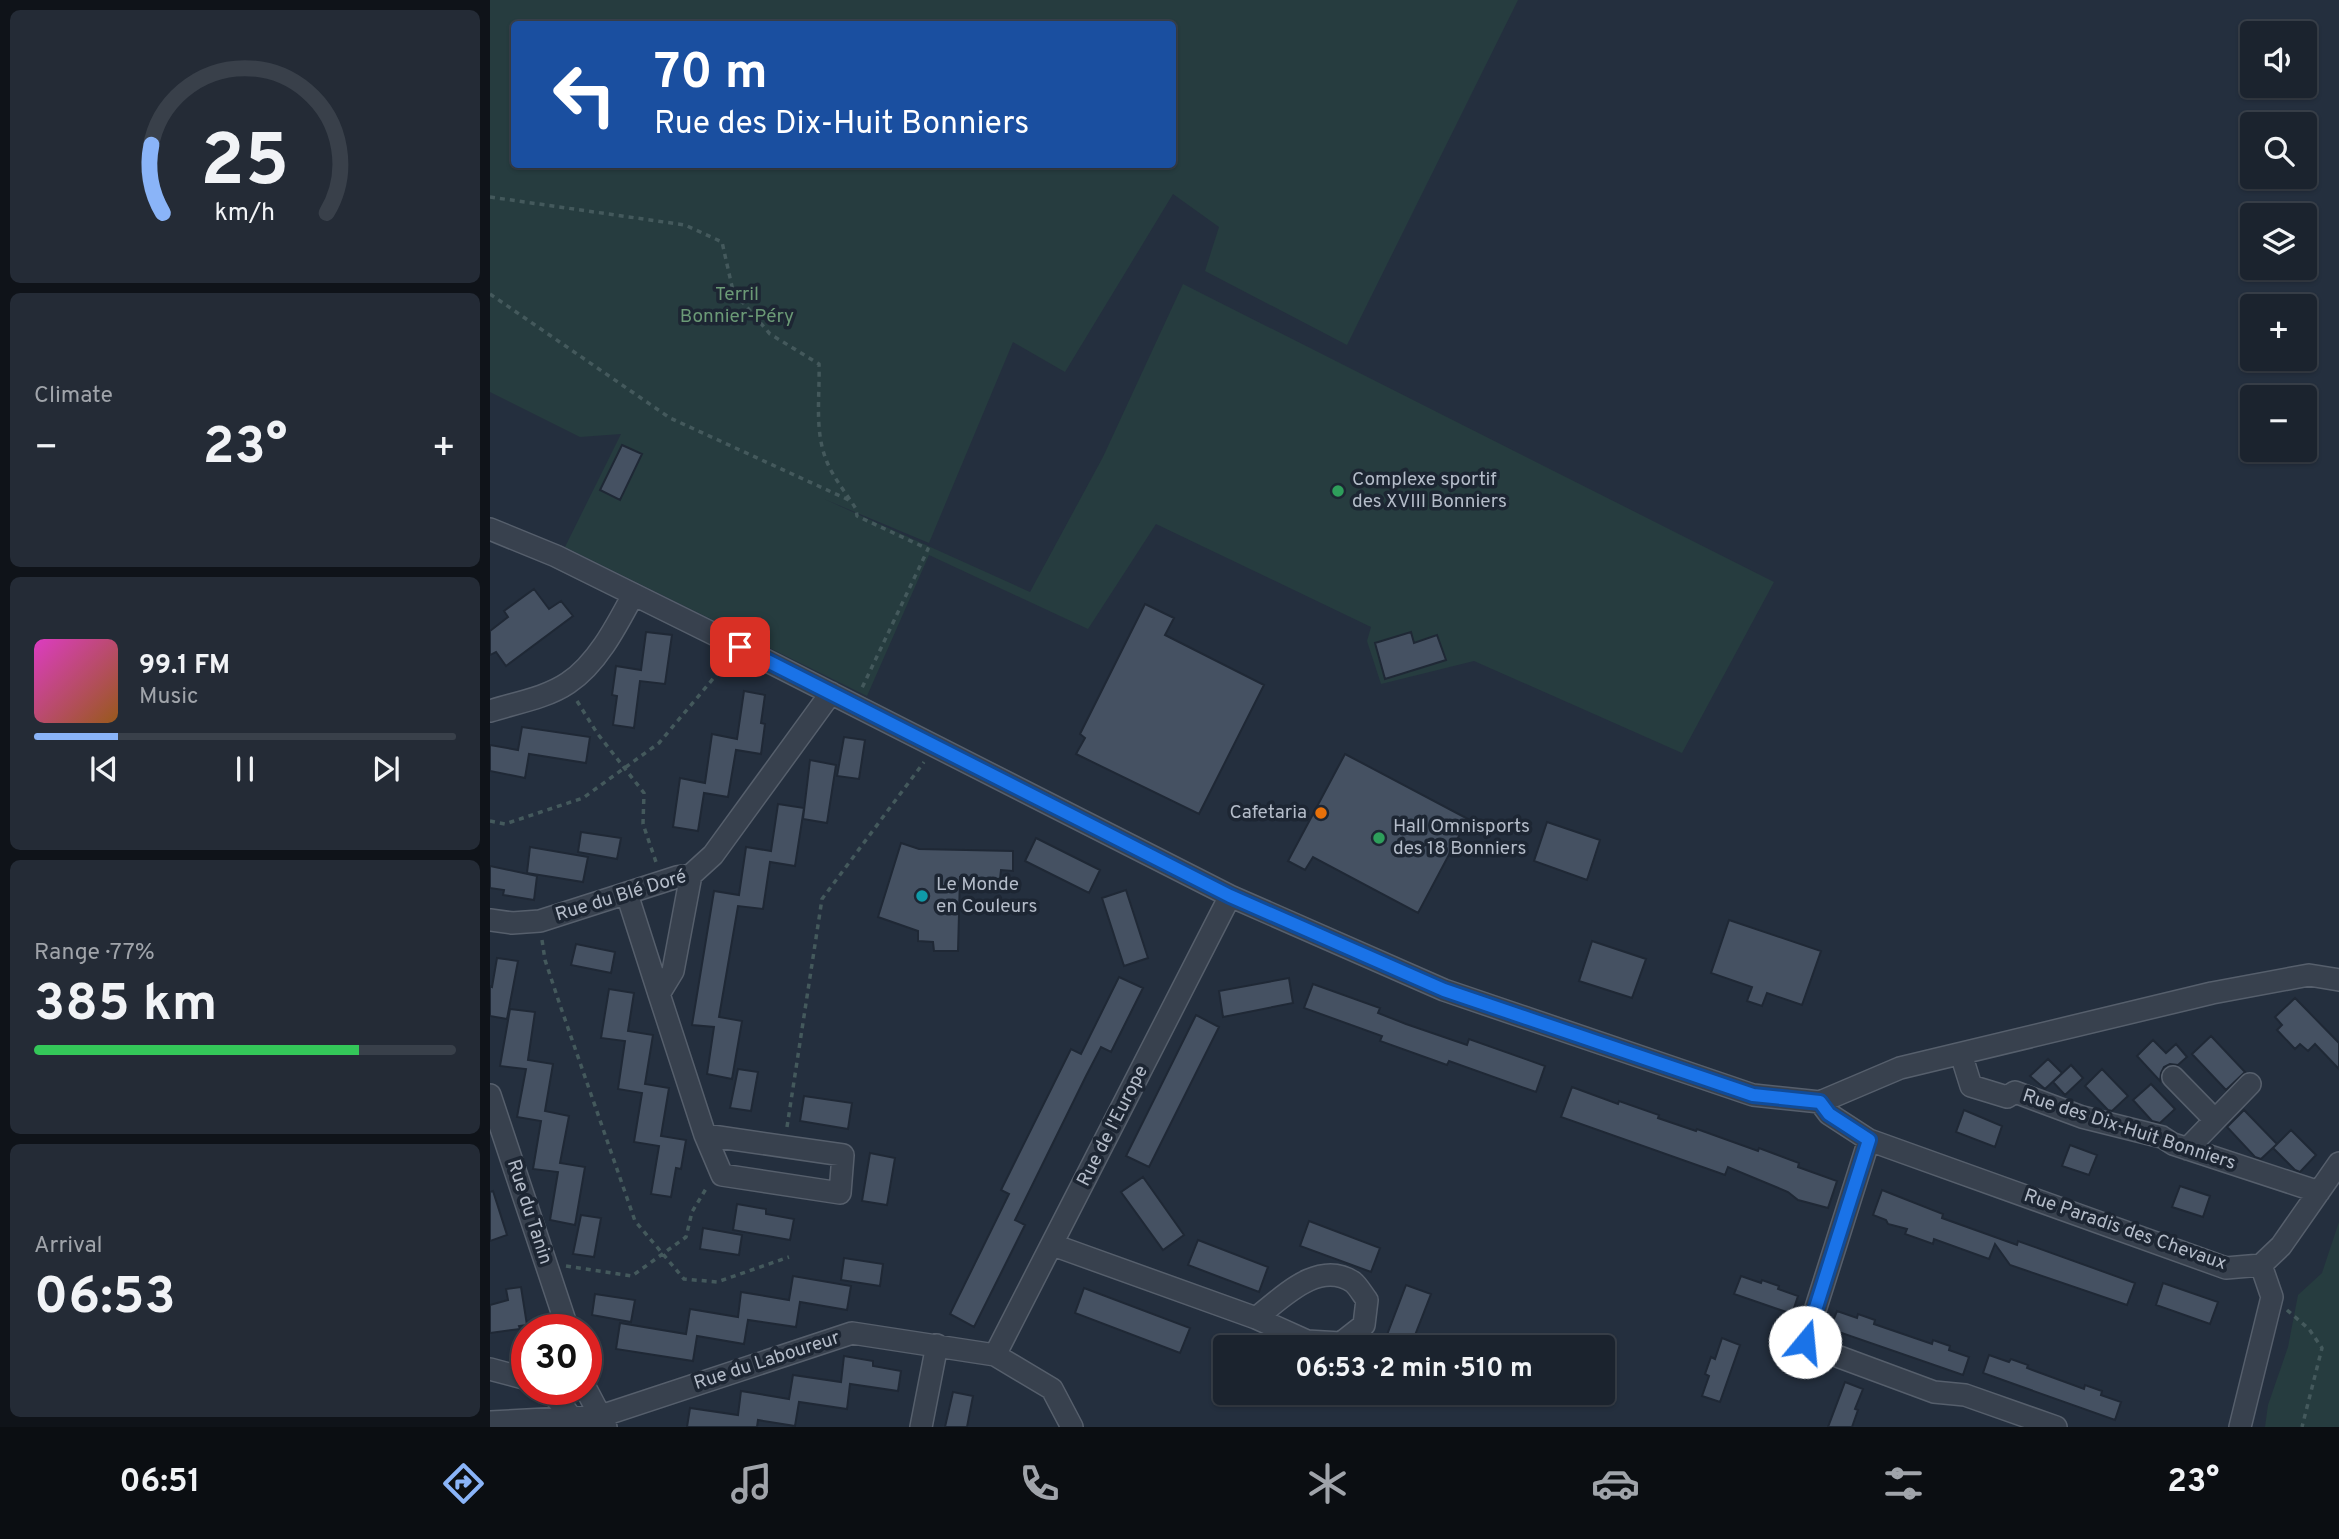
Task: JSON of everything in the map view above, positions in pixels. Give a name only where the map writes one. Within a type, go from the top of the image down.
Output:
[{"type":"street","points":[[490,529],[556,556],[740,647],[1230,896],[1456,994],[1753,1095],[1820,1102],[1900,1068],[2212,993],[2309,975],[2339,980]]},
{"type":"street","points":[[490,711],[567,684],[588,665],[633,595]]},
{"type":"street","name":"Rue du Blé Doré","points":[[490,920],[512,923],[540,920],[691,875],[713,855],[741,819],[831,693]]},
{"type":"street","points":[[659,994],[673,971],[691,875]]},
{"type":"street","points":[[627,894],[705,1135],[722,1175],[840,1193],[843,1155],[705,1135]]},
{"type":"street","name":"Rue de l'Europe","points":[[995,1355],[1230,896]]},
{"type":"street","name":"Rue des Dix-Huit Bonniers","points":[[1961,1054],[1971,1086],[2007,1097],[2015,1093],[2082,1117],[2162,1137],[2187,1149],[2319,1192]]},
{"type":"street","points":[[2173,1077],[2215,1120]]},
{"type":"street","points":[[2187,1149],[2250,1084]]},
{"type":"street","name":"Rue du Tanin","points":[[490,1095],[563,1314]]},
{"type":"street","points":[[1820,1102],[1829,1114],[1869,1140],[1805,1342],[1934,1392],[1965,1395],[2056,1427]]},
{"type":"street","name":"Rue Paradis des Chevaux","points":[[1869,1140],[2226,1268],[2262,1265]]},
{"type":"street","points":[[2240,1427],[2272,1297],[2262,1265],[2281,1245],[2339,1163]]},
{"type":"street","points":[[1053,1245],[1256,1318],[1307,1341],[1341,1343],[1364,1325],[1367,1300],[1353,1282],[1328,1274],[1305,1280],[1256,1318]]},
{"type":"street","name":"Rue du Laboureur","points":[[490,1422],[571,1417],[604,1422],[852,1333],[995,1355],[1052,1389],[1072,1427]]},
{"type":"street","points":[[921,1427],[937,1345]]},
{"type":"street","points":[[490,1369],[511,1375]]},
{"type":"street","points":[[562,1405],[571,1417]]},
{"type":"street","points":[[595,1405],[604,1422]]},
{"type":"path","points":[[490,197],[685,225],[722,242],[733,291],[769,334],[819,364],[817,422],[827,462],[858,516],[928,549],[854,705]]},
{"type":"path","points":[[490,294],[670,418],[851,501]]},
{"type":"path","points":[[490,821],[505,824],[583,798],[659,743],[740,647]]},
{"type":"path","points":[[567,684],[597,733],[644,793],[643,824],[663,882]]},
{"type":"path","points":[[784,1146],[822,899],[936,746]]},
{"type":"path","points":[[540,920],[545,960],[635,1221],[684,1279],[713,1282],[789,1257]]},
{"type":"path","points":[[545,1263],[632,1276],[686,1237],[692,1212],[703,1192],[722,1175]]},
{"type":"path","points":[[2272,1297],[2309,1328],[2322,1348],[2302,1427]]},
{"type":"green space","name":"Terril Bonnier-Péry","points":[[490,0],[1518,0],[1347,345],[1205,271],[1219,227],[1173,194],[1065,372],[1013,342],[929,543],[824,499],[1030,592],[1103,457],[1183,284],[1774,582],[1682,753],[1474,661],[1381,684],[1367,641],[1371,627],[1156,524],[1088,629],[929,555],[867,696],[565,547],[621,434],[580,437],[490,392]]},
{"type":"green space","points":[[2339,1222],[2339,1427],[2265,1427],[2268,1405],[2288,1347],[2298,1295],[2322,1273]]},
{"type":"building","points":[[622,445],[642,454],[620,500],[600,490]]},
{"type":"building","points":[[534,589],[549,609],[561,601],[573,616],[506,666],[496,652],[490,655],[490,631],[508,617],[504,611]]},
{"type":"building","points":[[1145,604],[1174,618],[1165,635],[1264,685],[1199,814],[1076,754],[1085,738],[1080,734]]},
{"type":"building","points":[[646,632],[672,635],[665,684],[640,681],[634,728],[613,725],[617,696],[612,695],[616,666],[641,670]]},
{"type":"building","points":[[1411,632],[1414,643],[1437,635],[1446,660],[1385,679],[1375,643]]},
{"type":"building","points":[[744,691],[765,695],[761,754],[736,750],[728,797],[704,793],[698,831],[673,827],[680,778],[705,783],[712,734],[737,739]]},
{"type":"building","points":[[522,727],[590,737],[586,763],[529,754],[525,778],[490,771],[490,745],[518,750]]},
{"type":"building","points":[[844,737],[865,740],[859,779],[837,776]]},
{"type":"building","name":"Hall Omnisports des 18 Bonniers","points":[[1345,754],[1468,819],[1418,913],[1313,857],[1305,870],[1288,861]]},
{"type":"building","points":[[810,760],[836,765],[827,823],[803,819]]},
{"type":"building","points":[[778,804],[804,808],[795,866],[770,862],[763,909],[738,906],[719,1017],[742,1021],[732,1079],[707,1074],[714,1027],[692,1025],[714,891],[739,895],[746,847],[771,851]]},
{"type":"building","points":[[1547,822],[1600,840],[1587,880],[1534,861]]},
{"type":"building","points":[[581,832],[621,838],[617,859],[578,852]]},
{"type":"building","points":[[1036,838],[1100,870],[1089,893],[1025,861]]},
{"type":"building","name":"Le Monde en Couleurs","points":[[901,843],[919,849],[1013,851],[1013,871],[1001,870],[1000,879],[960,877],[958,951],[934,951],[933,942],[918,941],[918,931],[878,917]]},
{"type":"building","points":[[530,847],[588,857],[583,882],[527,873]]},
{"type":"building","points":[[490,866],[537,876],[534,900],[503,895],[504,890],[490,888]]},
{"type":"building","points":[[1126,890],[1148,958],[1124,966],[1102,898]]},
{"type":"building","points":[[1729,920],[1821,951],[1802,1005],[1767,993],[1762,1006],[1747,1001],[1752,987],[1711,973]]},
{"type":"building","points":[[1592,941],[1646,959],[1632,998],[1579,981]]},
{"type":"building","points":[[576,944],[615,952],[611,973],[571,965]]},
{"type":"building","points":[[497,958],[518,961],[507,1019],[490,1016],[490,986],[492,987]]},
{"type":"building","points":[[1119,977],[1143,988],[1111,1052],[1101,1047],[1086,1076],[1015,1220],[1025,1225],[974,1327],[950,1314],[1009,1194],[1001,1190],[1071,1049],[1081,1054]]},
{"type":"building","points":[[1289,978],[1293,1003],[1223,1017],[1219,991]]},
{"type":"building","points":[[1313,984],[1380,1008],[1378,1013],[1406,1024],[1467,1045],[1469,1039],[1545,1066],[1536,1092],[1449,1061],[1447,1065],[1380,1041],[1382,1036],[1304,1008]]},
{"type":"building","points":[[609,989],[634,993],[628,1031],[653,1035],[645,1084],[669,1088],[661,1136],[686,1140],[681,1169],[676,1168],[671,1197],[651,1194],[659,1146],[634,1142],[642,1093],[618,1089],[625,1041],[601,1038]]},
{"type":"building","points":[[2295,998],[2339,1043],[2339,1069],[2315,1044],[2308,1051],[2300,1044],[2295,1049],[2277,1030],[2282,1025],[2275,1017]]},
{"type":"building","points":[[510,1009],[535,1012],[528,1060],[553,1064],[545,1111],[569,1116],[560,1163],[585,1167],[575,1225],[550,1220],[558,1172],[533,1169],[541,1121],[517,1117],[526,1069],[500,1066]]},
{"type":"building","points":[[1196,1015],[1219,1027],[1149,1167],[1126,1156]]},
{"type":"building","points":[[2211,1036],[2245,1072],[2226,1090],[2192,1054]]},
{"type":"building","points":[[2153,1040],[2166,1053],[2176,1044],[2187,1057],[2178,1065],[2170,1064],[2164,1067],[2160,1081],[2137,1056]]},
{"type":"building","points":[[2048,1059],[2062,1073],[2045,1089],[2030,1076]]},
{"type":"building","points":[[2071,1065],[2083,1078],[2065,1095],[2053,1082]]},
{"type":"building","points":[[738,1069],[758,1072],[751,1111],[730,1108]]},
{"type":"building","points":[[2102,1069],[2128,1096],[2112,1111],[2085,1086]]},
{"type":"building","points":[[2151,1084],[2175,1109],[2160,1123],[2152,1121],[2133,1100]]},
{"type":"building","points":[[1572,1087],[1659,1115],[1658,1118],[1696,1131],[1697,1129],[1758,1151],[1759,1148],[1799,1163],[1798,1167],[1837,1181],[1828,1208],[1798,1200],[1788,1192],[1728,1167],[1725,1175],[1561,1117]]},
{"type":"building","points":[[804,1096],[852,1103],[848,1129],[800,1121]]},
{"type":"building","points":[[1964,1110],[2002,1126],[1995,1147],[1956,1132]]},
{"type":"building","points":[[2244,1110],[2277,1144],[2261,1159],[2255,1157],[2227,1127]]},
{"type":"building","points":[[2291,1130],[2316,1155],[2300,1172],[2273,1148]]},
{"type":"building","points":[[2070,1145],[2097,1155],[2089,1175],[2062,1166]]},
{"type":"building","points":[[870,1153],[895,1158],[887,1205],[862,1201]]},
{"type":"building","points":[[1143,1177],[1184,1235],[1163,1250],[1121,1192]]},
{"type":"building","points":[[2180,1186],[2210,1196],[2203,1217],[2172,1207]]},
{"type":"building","points":[[1882,1190],[1943,1214],[1942,1218],[2017,1245],[2018,1241],[2135,1283],[2127,1305],[2010,1265],[1995,1244],[1989,1259],[1934,1239],[1933,1244],[1905,1234],[1907,1229],[1888,1224],[1886,1220],[1873,1215]]},
{"type":"building","points":[[493,1191],[507,1235],[490,1241],[490,1192]]},
{"type":"building","points":[[737,1204],[766,1209],[766,1214],[794,1219],[790,1240],[733,1230]]},
{"type":"building","points":[[581,1215],[601,1218],[594,1257],[573,1254]]},
{"type":"building","points":[[1309,1221],[1380,1248],[1371,1272],[1300,1246]]},
{"type":"building","points":[[703,1228],[742,1235],[739,1255],[700,1249]]},
{"type":"building","points":[[1198,1240],[1268,1267],[1259,1292],[1188,1265]]},
{"type":"building","points":[[844,1258],[883,1264],[880,1286],[841,1280]]},
{"type":"building","points":[[793,1276],[851,1286],[847,1310],[800,1302],[796,1327],[748,1320],[744,1344],[697,1336],[693,1361],[616,1349],[620,1323],[686,1334],[690,1309],[738,1317],[741,1292],[789,1300]]},
{"type":"building","points":[[1741,1276],[1761,1283],[1762,1280],[1798,1296],[1792,1314],[1734,1294]]},
{"type":"building","points":[[2163,1283],[2218,1302],[2210,1324],[2156,1305]]},
{"type":"building","points":[[1406,1285],[1431,1294],[1415,1335],[1387,1335]]},
{"type":"building","points":[[521,1287],[525,1314],[511,1314],[511,1330],[490,1333],[490,1305],[508,1300],[506,1289]]},
{"type":"building","points":[[1084,1288],[1190,1328],[1180,1353],[1075,1313]]},
{"type":"building","points":[[595,1294],[635,1300],[631,1322],[592,1314]]},
{"type":"building","points":[[1837,1311],[1857,1318],[1858,1314],[1875,1320],[1874,1324],[1932,1344],[1933,1340],[1950,1346],[1949,1350],[1969,1357],[1963,1375],[1830,1329]]},
{"type":"building","points":[[1722,1338],[1740,1345],[1720,1402],[1702,1396],[1709,1376],[1705,1374],[1711,1357],[1715,1359]]},
{"type":"building","points":[[1989,1355],[2028,1365],[2027,1368],[2084,1389],[2085,1385],[2102,1391],[2101,1395],[2121,1402],[2115,1420],[1983,1373]]},
{"type":"building","points":[[844,1356],[873,1361],[873,1366],[901,1371],[898,1391],[850,1384],[847,1409],[799,1402],[795,1426],[758,1420],[757,1427],[687,1427],[690,1408],[738,1415],[741,1391],[789,1399],[793,1375],[841,1382]]},
{"type":"building","points":[[1845,1382],[1863,1389],[1855,1409],[1858,1410],[1852,1427],[1828,1427]]},
{"type":"building","points":[[953,1392],[973,1396],[967,1427],[945,1427]]},
{"type":"place","name":"Complexe sportif des XVIII Bonniers","points":[[1338,491]]},
{"type":"place","name":"Cafetaria","points":[[1321,813]]},
{"type":"place","name":"Hall Omnisports des 18 Bonniers","points":[[1379,838]]},
{"type":"place","name":"Le Monde en Couleurs","points":[[922,896]]},
{"type":"route","points":[[740,647],[1230,896],[1444,990],[1753,1095],[1820,1102],[1829,1114],[1869,1140],[1805,1342]]}]
